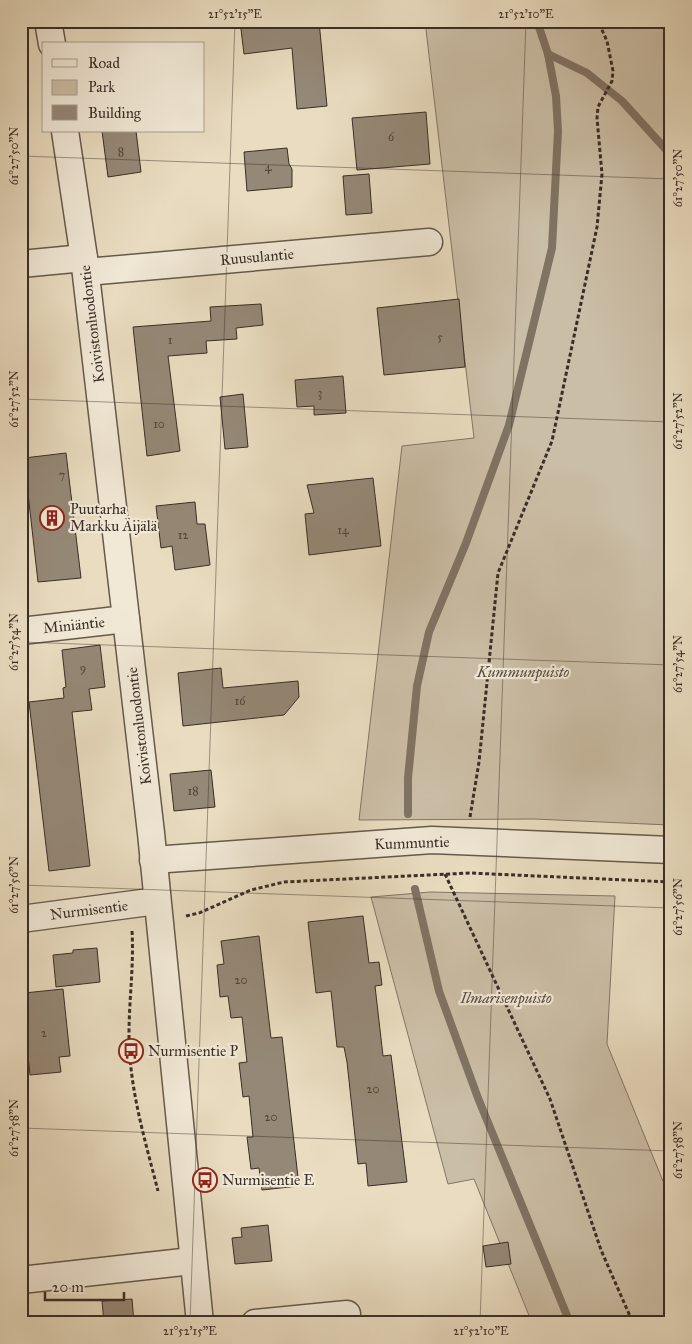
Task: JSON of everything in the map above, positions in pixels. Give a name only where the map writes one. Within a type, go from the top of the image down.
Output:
[{"type":"street","points":[[48,21],[52,42]]},
{"type":"street","name":"Koivistonluodontie","points":[[65,132],[85,264],[126,619],[153,860],[192,1261],[200,1323]]},
{"type":"street","name":"Ruusulantie","points":[[21,264],[85,264],[429,242]]},
{"type":"street","name":"Miniäntie","points":[[21,631],[126,619]]},
{"type":"street","name":"Kummuntie","points":[[153,860],[432,840],[671,850]]},
{"type":"street","name":"Nurmisentie","points":[[21,919],[129,905],[158,911]]},
{"type":"street","points":[[21,1280],[192,1261]]},
{"type":"street","points":[[255,1323],[347,1314]]},
{"type":"path","points":[[463,842],[472,810],[479,762],[498,573],[552,441],[597,227],[602,174],[597,118],[598,107],[612,81],[613,71],[607,41],[598,21]]},
{"type":"path","points":[[158,911],[199,913],[251,890],[284,882],[470,873],[671,882]]},
{"type":"path","points":[[446,874],[550,1099],[601,1250],[633,1323]]},
{"type":"path","points":[[129,905],[134,955],[129,1036],[134,1086],[137,1112],[160,1196]]},
{"type":"green space","name":"Kummunpuisto","points":[[425,21],[671,21],[669,825],[534,819],[359,820],[402,446],[474,438]]},
{"type":"green space","name":"Ilmarisenpuisto","points":[[430,892],[615,896],[607,1044],[667,1191],[671,1191],[671,1323],[532,1323],[474,1179],[448,1184],[371,897]]},
{"type":"building","points":[[240,21],[319,21],[327,106],[297,109],[292,48],[244,54]]},
{"type":"building","points":[[426,112],[430,164],[357,170],[352,118]]},
{"type":"building","points":[[102,132],[136,132],[141,172],[108,177]]},
{"type":"building","points":[[287,148],[289,164],[292,169],[292,187],[247,191],[244,152]]},
{"type":"building","points":[[369,174],[372,213],[346,215],[343,176]]},
{"type":"building","points":[[459,299],[465,367],[384,375],[377,308]]},
{"type":"building","points":[[261,304],[263,325],[236,328],[237,339],[206,341],[207,353],[168,356],[180,451],[147,456],[133,327],[211,321],[210,307]]},
{"type":"building","points":[[343,376],[346,413],[314,415],[314,406],[297,407],[295,380]]},
{"type":"building","points":[[243,394],[248,447],[225,449],[220,397]]},
{"type":"building","name":"Puutarha Markku Äijälä","points":[[66,453],[81,578],[38,582],[24,458]]},
{"type":"building","points":[[373,478],[381,546],[309,555],[305,514],[314,513],[307,485]]},
{"type":"building","points":[[195,502],[197,524],[205,524],[210,565],[175,570],[172,546],[161,548],[156,506]]},
{"type":"building","points":[[100,645],[105,687],[89,689],[92,710],[72,712],[90,866],[49,871],[29,702],[64,698],[63,688],[66,687],[62,650]]},
{"type":"building","points":[[221,668],[223,688],[298,681],[299,697],[284,715],[183,726],[178,673]]},
{"type":"building","points":[[211,770],[215,807],[174,811],[170,774]]},
{"type":"building","points":[[363,916],[369,963],[379,962],[382,985],[375,986],[383,1056],[391,1055],[407,1182],[368,1186],[366,1163],[358,1164],[347,1062],[344,1047],[337,1047],[331,991],[316,993],[308,922]]},
{"type":"building","points":[[259,936],[271,1038],[282,1037],[299,1186],[262,1190],[259,1168],[251,1169],[247,1137],[253,1137],[249,1096],[243,1097],[239,1063],[247,1062],[242,1017],[231,1018],[228,996],[220,997],[217,965],[224,964],[221,941]]},
{"type":"building","points":[[97,948],[100,982],[56,987],[53,955],[73,953],[73,950]]},
{"type":"building","points":[[63,989],[70,1056],[59,1057],[61,1072],[30,1075],[28,1055],[21,1056],[21,1006],[25,1006],[24,993]]},
{"type":"building","points":[[268,1225],[272,1261],[235,1264],[232,1238],[242,1237],[241,1228]]},
{"type":"building","points":[[508,1242],[511,1264],[486,1267],[483,1246]]},
{"type":"building","points":[[132,1299],[134,1323],[104,1323],[102,1301]]},
{"type":"waterway","points":[[408,814],[408,778],[417,686],[429,632],[466,543],[509,425],[552,248],[558,131],[556,96],[548,54],[537,21]]},
{"type":"waterway","points":[[548,54],[587,73],[622,101],[671,155]]},
{"type":"waterway","points":[[415,889],[439,991],[478,1098],[570,1323]]},
{"type":"place","name":"Puutarha Markku Äijälä","points":[[52,518]]},
{"type":"place","name":"Nurmisentie P","points":[[131,1051]]},
{"type":"place","name":"Nurmisentie E","points":[[205,1180]]}]
